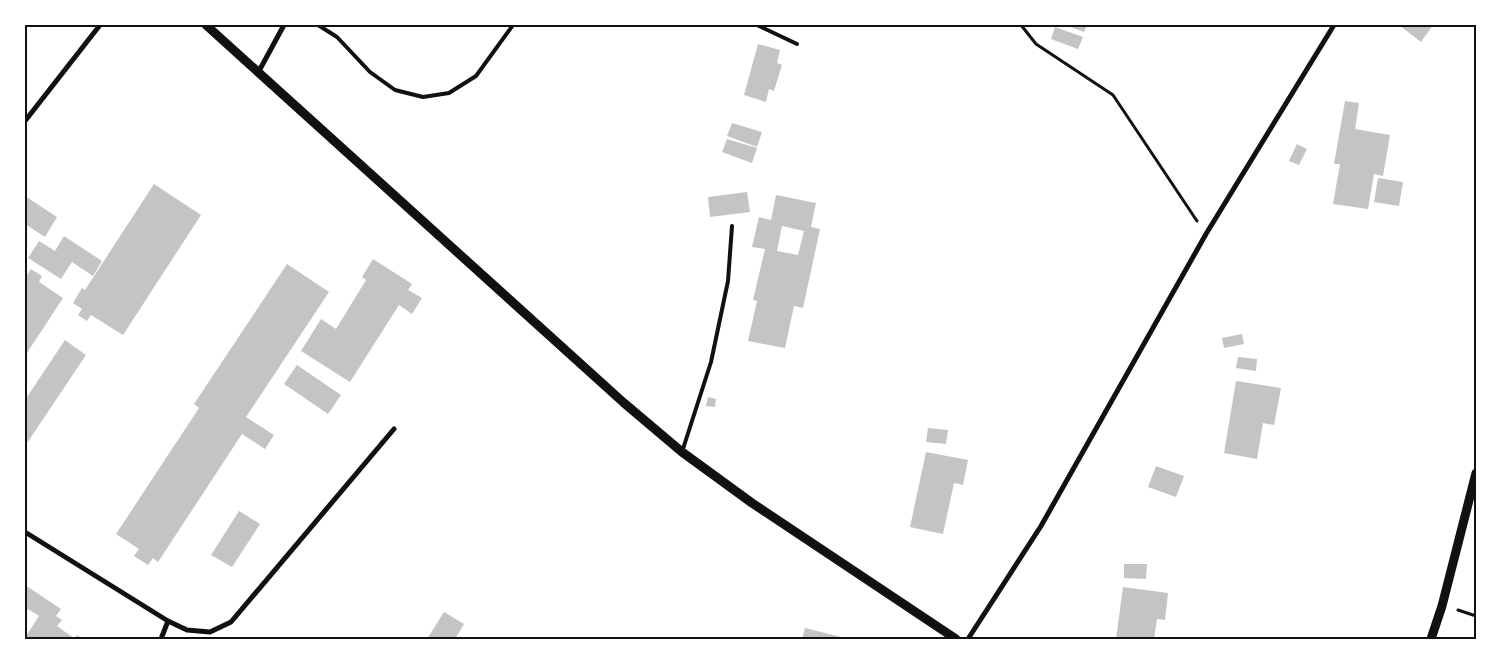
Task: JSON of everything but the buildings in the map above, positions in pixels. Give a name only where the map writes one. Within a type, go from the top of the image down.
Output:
[{"type":"street","points":[[25,121],[100,25]]},
{"type":"street","points":[[206,25],[624,403],[682,452],[812,544],[956,639]]},
{"type":"street","points":[[259,71],[284,25]]},
{"type":"street","points":[[968,639],[1041,526],[1206,234],[1334,25]]},
{"type":"street","points":[[25,532],[168,621],[187,630],[210,632],[231,622],[394,429]]},
{"type":"street","points":[[1431,639],[1445,596],[1476,473]]},
{"type":"street","points":[[162,639],[168,621]]},
{"type":"lane","points":[[318,25],[338,38],[370,72],[395,90],[423,97],[449,93],[476,76],[513,25]]},
{"type":"lane","points":[[757,25],[797,44]]},
{"type":"lane","points":[[682,452],[712,354],[728,282],[732,226]]},
{"type":"path","points":[[1021,25],[1036,44],[1113,95],[1206,234]]}]
